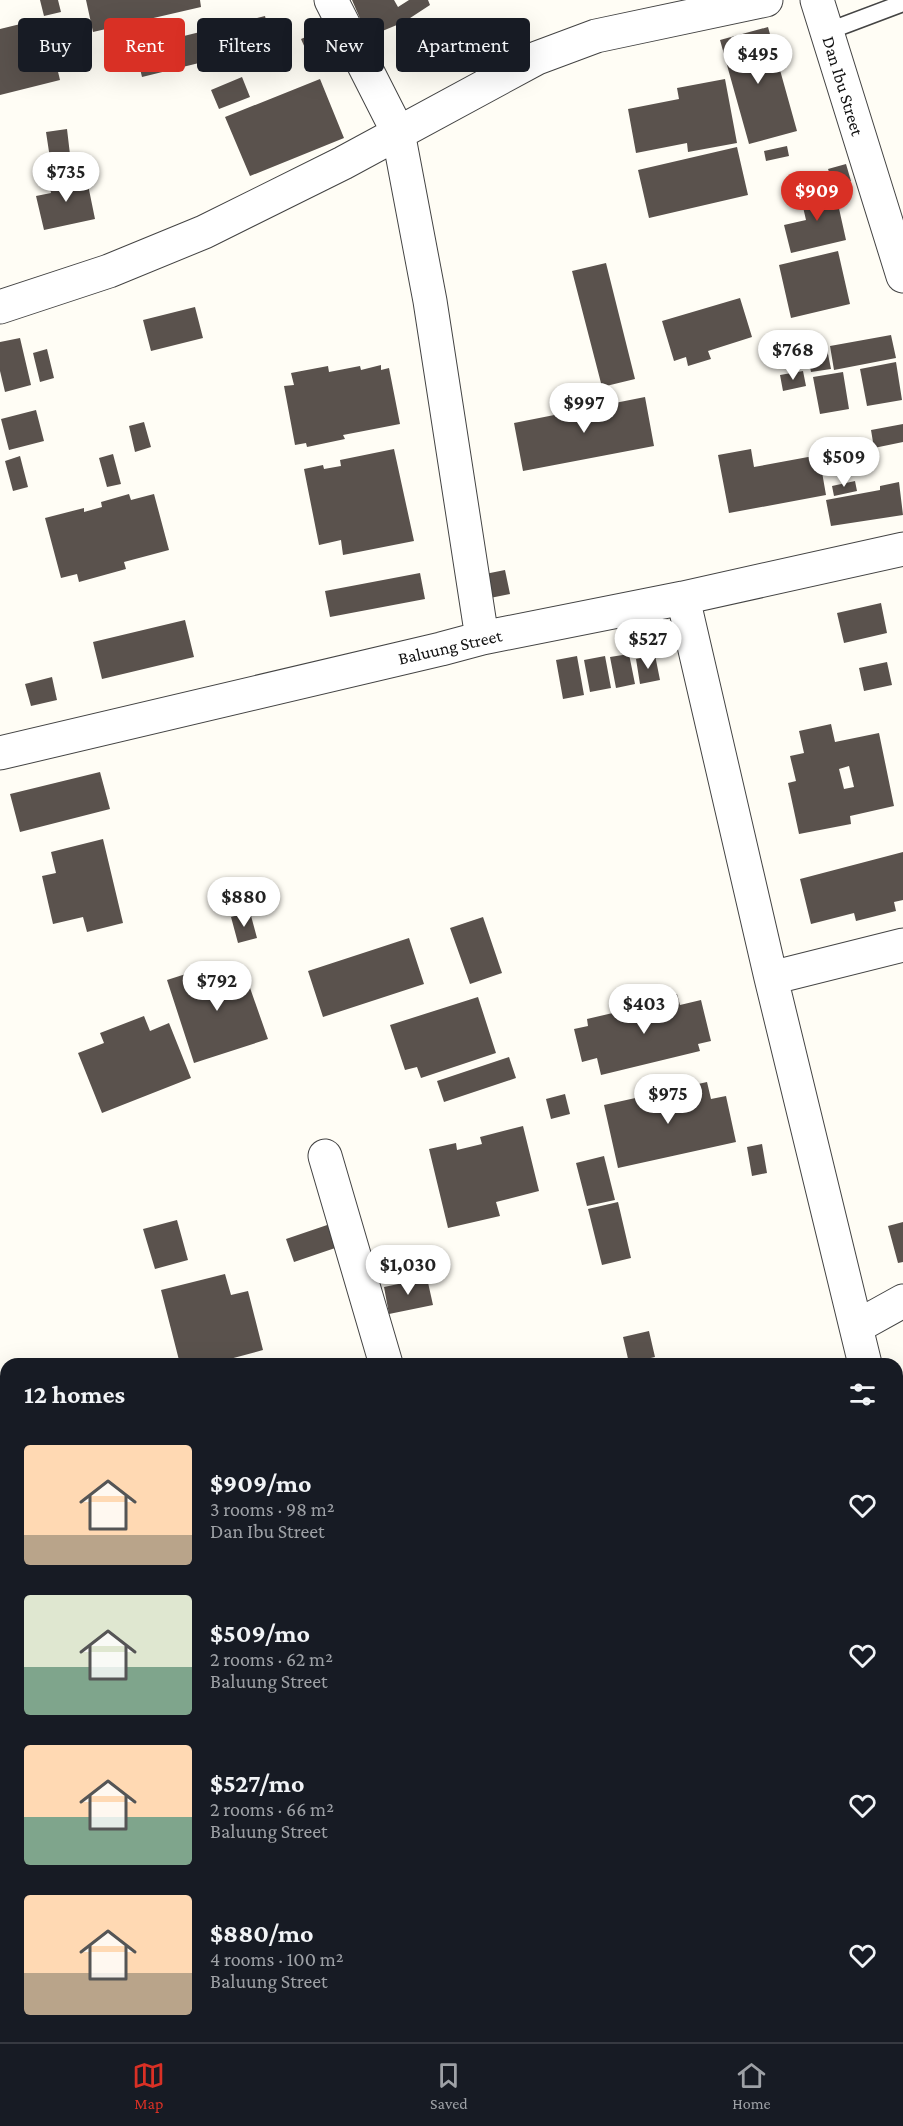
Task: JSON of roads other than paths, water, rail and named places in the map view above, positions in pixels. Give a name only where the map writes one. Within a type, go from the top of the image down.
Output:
[{"type":"street","points":[[331,0],[398,132],[430,301],[482,638]]},
{"type":"street","points":[[0,307],[109,272],[204,232],[343,163],[537,58],[596,36],[766,0]]},
{"type":"street","name":"Dan Ibu Street","points":[[817,0],[903,276]]},
{"type":"street","name":"Baluung Street","points":[[0,753],[482,638],[683,598],[903,549]]},
{"type":"street","points":[[683,598],[771,978],[864,1358]]},
{"type":"street","points":[[771,978],[903,945]]},
{"type":"street","points":[[325,1156],[384,1358]]},
{"type":"street","points":[[856,1327],[903,1301]]},
{"type":"lane","points":[[826,32],[903,3]]}]
